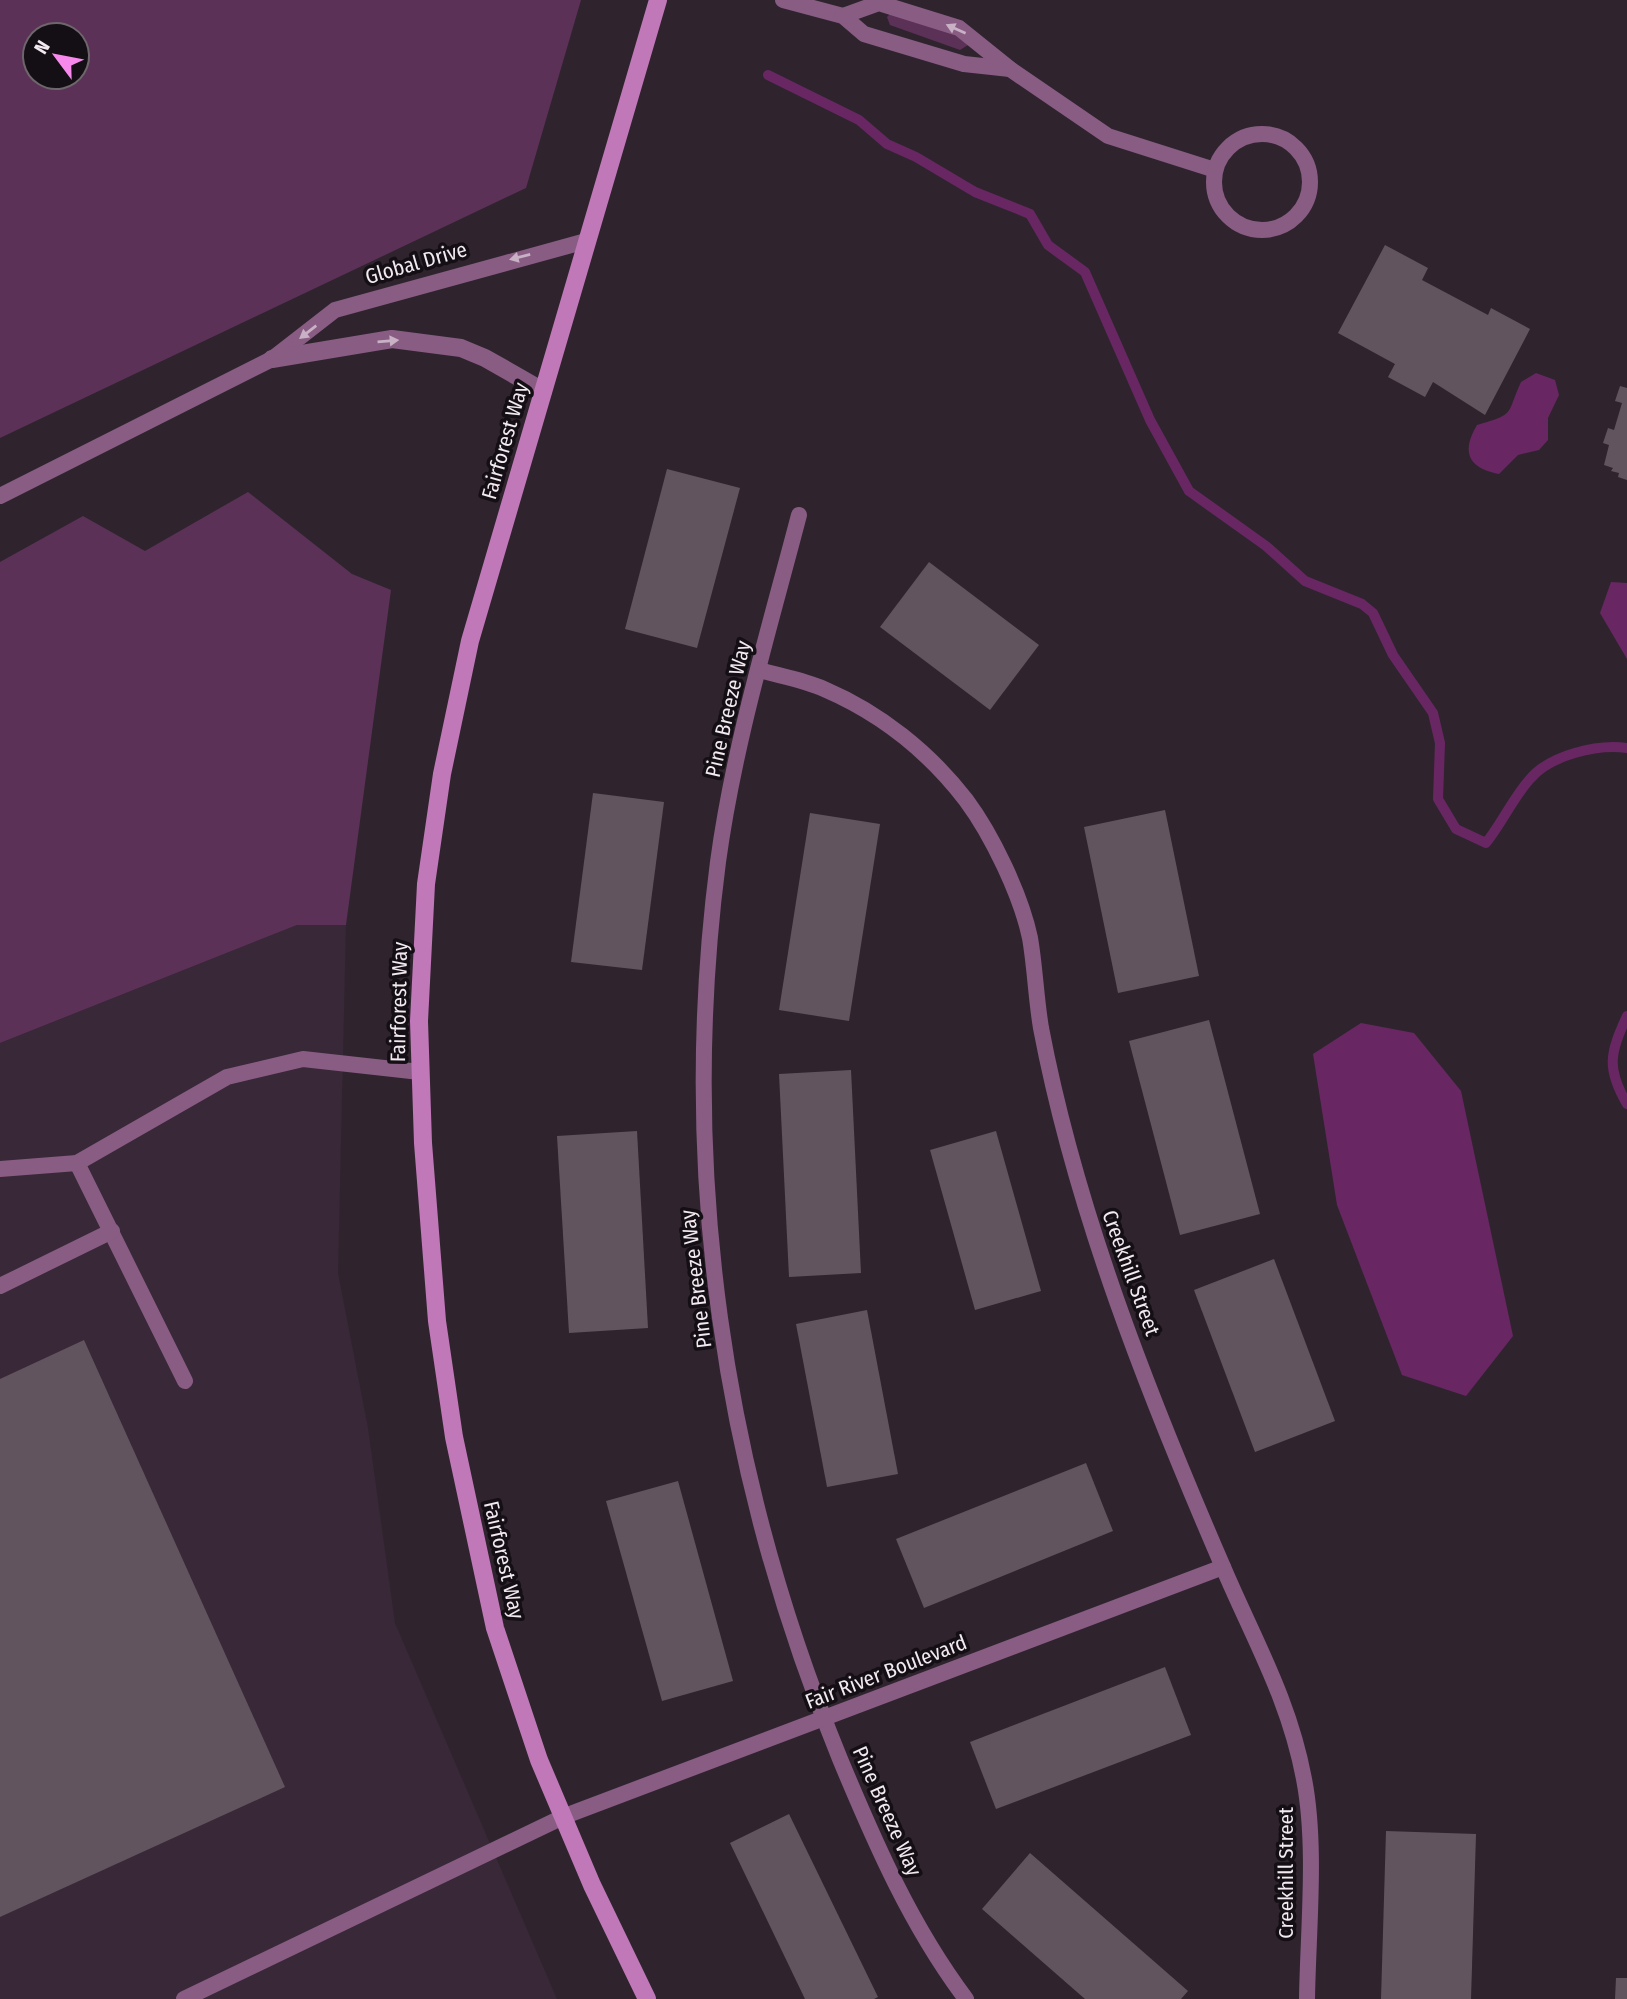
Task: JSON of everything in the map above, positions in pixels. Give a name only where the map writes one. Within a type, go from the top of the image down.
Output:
[{"type":"main road","name":"Fairforest Way","points":[[648,1999],[592,1885],[540,1760],[495,1628],[454,1437],[437,1321],[419,1021],[426,884],[442,775],[470,641],[658,0]]},
{"type":"street","name":"Global Drive","points":[[272,359],[392,339],[461,348],[485,358],[543,391]]},
{"type":"lane","points":[[783,0],[843,16],[863,34],[964,64],[1010,69]]},
{"type":"lane","points":[[843,16],[879,3],[959,28],[1010,69],[1108,136],[1215,170]]},
{"type":"lane","points":[[1255,134],[1270,134],[1284,138],[1300,151],[1309,171],[1310,189],[1304,206],[1292,220],[1275,229],[1257,230],[1239,225],[1224,213],[1216,197],[1215,170],[1221,156],[1236,141],[1255,134]]},
{"type":"lane","name":"Global Drive","points":[[0,496],[272,359],[335,310],[516,258],[586,241]]},
{"type":"lane","name":"Pine Breeze Way","points":[[799,515],[739,739],[718,862],[704,1018],[709,1230],[732,1397],[756,1511],[788,1619],[824,1718],[880,1857],[944,1970],[966,1999]]},
{"type":"lane","name":"Creekhill Street","points":[[759,670],[832,693],[874,714],[928,756],[968,803],[1005,868],[1029,935],[1041,1027],[1076,1180],[1131,1338],[1223,1567],[1283,1696],[1305,1781],[1310,1823],[1307,1999]]},
{"type":"lane","points":[[0,1169],[78,1163],[227,1077],[303,1059],[420,1072]]},
{"type":"lane","points":[[78,1163],[185,1381]]},
{"type":"lane","points":[[0,1286],[112,1231]]},
{"type":"lane","name":"Fair River Boulevard","points":[[184,1999],[565,1816],[1223,1567]]},
{"type":"shaded area","points":[[0,0],[581,0],[526,188],[0,438]]},
{"type":"shaded area","points":[[891,13],[965,36],[968,45],[960,50],[890,25],[887,17]]},
{"type":"shaded area","points":[[1536,373],[1555,380],[1559,395],[1548,418],[1548,440],[1539,450],[1518,455],[1499,474],[1480,468],[1470,457],[1469,451],[1469,443],[1477,425],[1508,412],[1521,382]]},
{"type":"shaded area","points":[[248,492],[352,574],[391,590],[346,925],[297,925],[0,1043],[0,562],[83,516],[145,551]]},
{"type":"shaded area","points":[[1611,582],[1627,583],[1627,659],[1600,613]]},
{"type":"shaded area","points":[[297,925],[346,925],[338,1273],[368,1428],[395,1623],[557,1999],[0,1999],[0,1043]]},
{"type":"shaded area","points":[[1361,1023],[1414,1033],[1461,1091],[1513,1336],[1466,1396],[1402,1375],[1337,1205],[1313,1054]]},
{"type":"building","points":[[1385,245],[1428,268],[1422,280],[1488,315],[1491,308],[1530,329],[1485,415],[1433,382],[1425,397],[1388,377],[1395,364],[1338,333]]},
{"type":"building","points":[[1620,386],[1627,388],[1627,480],[1618,477],[1619,473],[1611,471],[1613,468],[1604,465],[1609,445],[1603,443],[1608,428],[1614,430],[1622,403],[1615,401]]},
{"type":"building","points":[[667,469],[740,488],[697,648],[625,629]]},
{"type":"building","points":[[929,562],[1039,645],[990,710],[880,627]]},
{"type":"building","points":[[593,793],[664,802],[642,970],[571,962]]},
{"type":"building","points":[[1165,810],[1199,976],[1118,993],[1084,827]]},
{"type":"building","points":[[810,813],[880,824],[849,1021],[779,1010]]},
{"type":"building","points":[[1209,1020],[1260,1214],[1180,1235],[1129,1041]]},
{"type":"building","points":[[851,1070],[861,1273],[789,1277],[779,1074]]},
{"type":"building","points":[[637,1131],[648,1328],[569,1333],[557,1136]]},
{"type":"building","points":[[996,1131],[1041,1291],[975,1310],[930,1150]]},
{"type":"building","points":[[1274,1259],[1335,1421],[1255,1452],[1194,1290]]},
{"type":"building","points":[[867,1310],[898,1474],[827,1487],[796,1324]]},
{"type":"building","points":[[84,1340],[285,1787],[0,1917],[0,1379]]},
{"type":"building","points":[[1086,1463],[1113,1531],[924,1608],[896,1539]]},
{"type":"building","points":[[678,1481],[733,1681],[662,1701],[606,1501]]},
{"type":"building","points":[[1165,1667],[1191,1735],[996,1809],[970,1742]]},
{"type":"building","points":[[789,1814],[878,1997],[874,1999],[805,1999],[730,1843]]},
{"type":"building","points":[[1386,1831],[1476,1834],[1471,1999],[1381,1999]]},
{"type":"building","points":[[1030,1853],[1188,1991],[1181,1999],[1085,1999],[982,1909]]},
{"type":"building","points":[[1616,1978],[1627,1978],[1627,1999],[1615,1999]]},
{"type":"waterway","points":[[768,75],[859,120],[887,144],[916,157],[975,192],[1030,214],[1048,245],[1085,272],[1150,420],[1189,491],[1266,546],[1305,581],[1362,604],[1373,613],[1393,655],[1433,713],[1440,743],[1438,799],[1456,829],[1486,843],[1524,786],[1549,763],[1588,750],[1627,748]]},
{"type":"waterway","points":[[1627,1016],[1617,1040],[1613,1060],[1616,1080],[1627,1104]]}]
